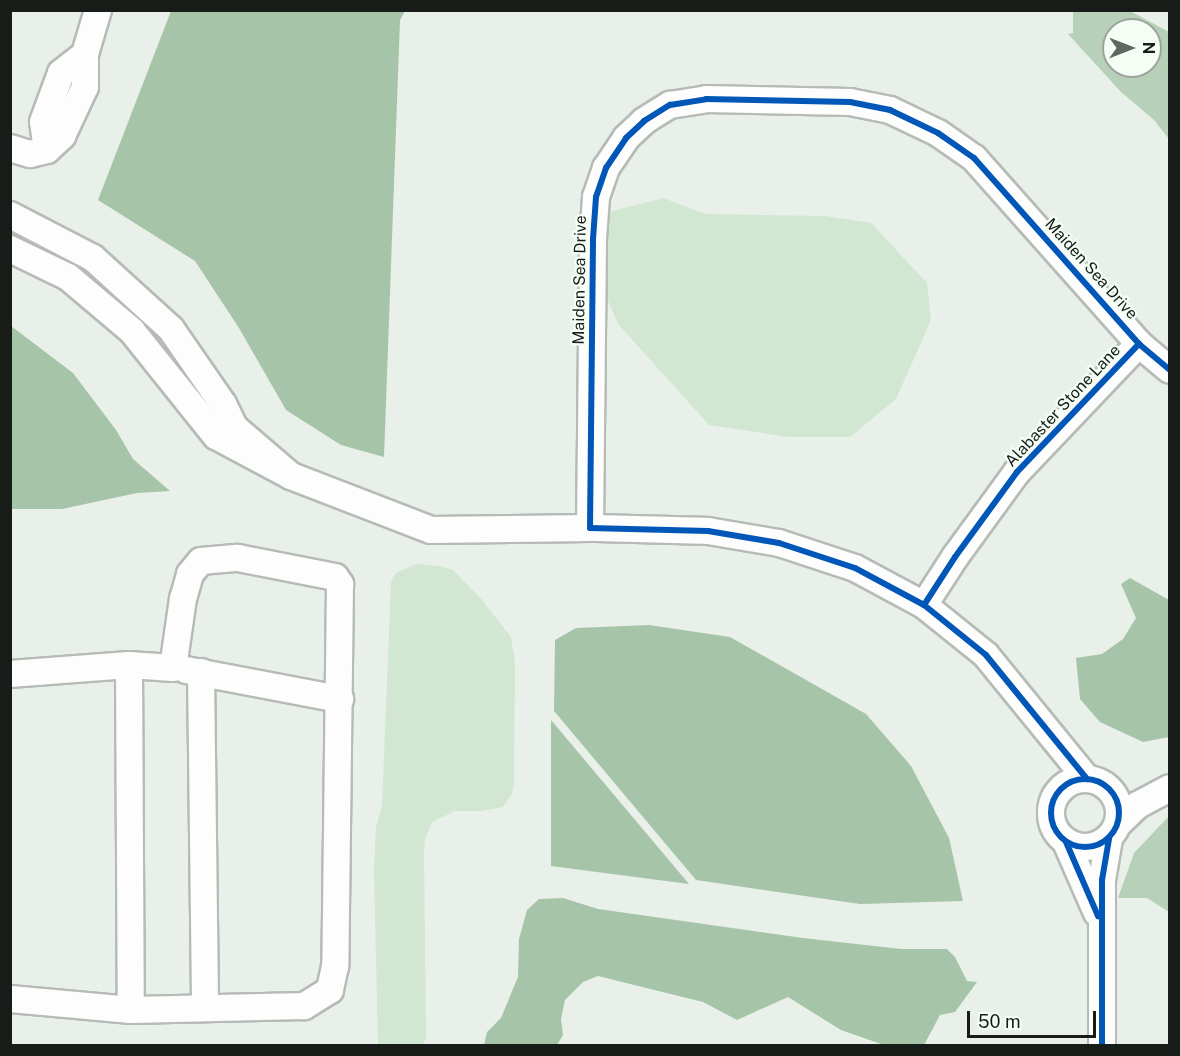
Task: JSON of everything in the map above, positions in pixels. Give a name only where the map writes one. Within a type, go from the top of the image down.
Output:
[{"type":"street","points":[[10,148],[30,154],[47,150],[43,122],[61,73],[85,54],[99,10]]},
{"type":"street","name":"Maiden Sea Drive","points":[[590,528],[593,239],[596,196],[606,168],[626,138],[644,121],[670,105],[706,99],[850,102],[890,110],[939,132],[974,158],[1139,344],[1170,370]]},
{"type":"street","points":[[10,215],[93,258],[171,329],[223,404],[234,427],[291,476]]},
{"type":"street","points":[[10,249],[68,277],[132,331],[216,436],[291,476],[431,530],[590,528],[708,531],[779,543],[855,568],[924,605],[986,655],[1047,732],[1119,805],[1102,880],[1102,1046]]},
{"type":"street","name":"Alabaster Stone Lane","points":[[924,605],[955,557],[1017,472],[1139,344]]},
{"type":"street","points":[[10,999],[131,1010],[304,1006],[330,990],[335,966],[340,699],[341,593],[335,577],[249,560],[217,558],[201,561],[190,574],[179,620],[173,668]]},
{"type":"street","points":[[129,665],[131,1010]]},
{"type":"street","points":[[10,674],[129,665],[173,668],[340,699]]},
{"type":"street","points":[[201,672],[205,1008]]},
{"type":"street","points":[[1047,732],[1054,757],[1058,792],[1051,813],[1058,834],[1066,842],[1092,898],[1103,936]]},
{"type":"street","points":[[1058,792],[1066,784],[1098,784],[1131,789],[1170,780]]},
{"type":"street","points":[[1066,842],[1084,848],[1092,847],[1113,832],[1138,805],[1170,788]]},
{"type":"shaded area","points":[[1073,10],[1130,11],[1143,18],[1102,18],[1102,71],[1068,34],[1073,33]]},
{"type":"shaded area","points":[[171,11],[405,11],[400,20],[384,457],[341,445],[286,410],[239,328],[195,261],[98,200]]},
{"type":"shaded area","points":[[1162,28],[1169,32],[1169,139],[1154,120],[1108,78],[1162,78]]},
{"type":"shaded area","points":[[663,198],[706,214],[825,216],[871,223],[927,283],[931,320],[896,399],[850,437],[788,437],[709,425],[618,324],[602,287],[605,213]]},
{"type":"shaded area","points":[[11,326],[73,373],[116,430],[133,459],[170,491],[137,493],[62,509],[11,509]]},
{"type":"shaded area","points":[[417,564],[453,570],[483,601],[511,637],[515,662],[514,783],[512,794],[503,807],[481,811],[455,811],[432,822],[425,839],[424,855],[426,1038],[422,1045],[378,1045],[374,870],[376,827],[382,806],[391,582],[396,573]]},
{"type":"shaded area","points":[[1130,578],[1169,600],[1169,737],[1143,742],[1100,722],[1080,699],[1076,658],[1102,654],[1123,639],[1136,618],[1121,584]]},
{"type":"shaded area","points":[[649,625],[730,637],[866,714],[911,766],[949,838],[963,901],[860,904],[696,880],[554,711],[555,640],[576,628]]},
{"type":"shaded area","points":[[551,720],[689,884],[551,866]]},
{"type":"shaded area","points":[[1169,816],[1169,912],[1147,898],[1118,898],[1134,853]]},
{"type":"shaded area","points":[[563,898],[598,909],[803,938],[901,949],[947,949],[955,957],[967,981],[977,982],[955,1012],[940,1015],[924,1045],[884,1045],[841,1030],[788,997],[737,1020],[703,1002],[598,976],[583,982],[565,1000],[561,1019],[563,1035],[557,1045],[484,1045],[487,1032],[501,1018],[518,977],[519,939],[527,910],[539,899]]},
{"type":"cycle path","points":[[1087,779],[986,655],[924,605],[855,568],[779,543],[708,531],[590,528],[593,239],[596,197],[606,168],[626,138],[644,121],[670,105],[706,99],[850,102],[890,110],[938,133],[974,158],[1139,344],[1170,370]]},
{"type":"cycle path","points":[[924,605],[955,557],[1017,472],[1139,344]]},
{"type":"cycle path","points":[[1092,779],[1104,785],[1113,794],[1119,806],[1119,813],[1117,826],[1109,837],[1092,847],[1078,847],[1061,837],[1053,826],[1051,806],[1061,789],[1072,781],[1092,779]]},
{"type":"cycle path","points":[[1102,1046],[1102,880],[1109,839]]},
{"type":"cycle path","points":[[1066,842],[1098,916]]}]
